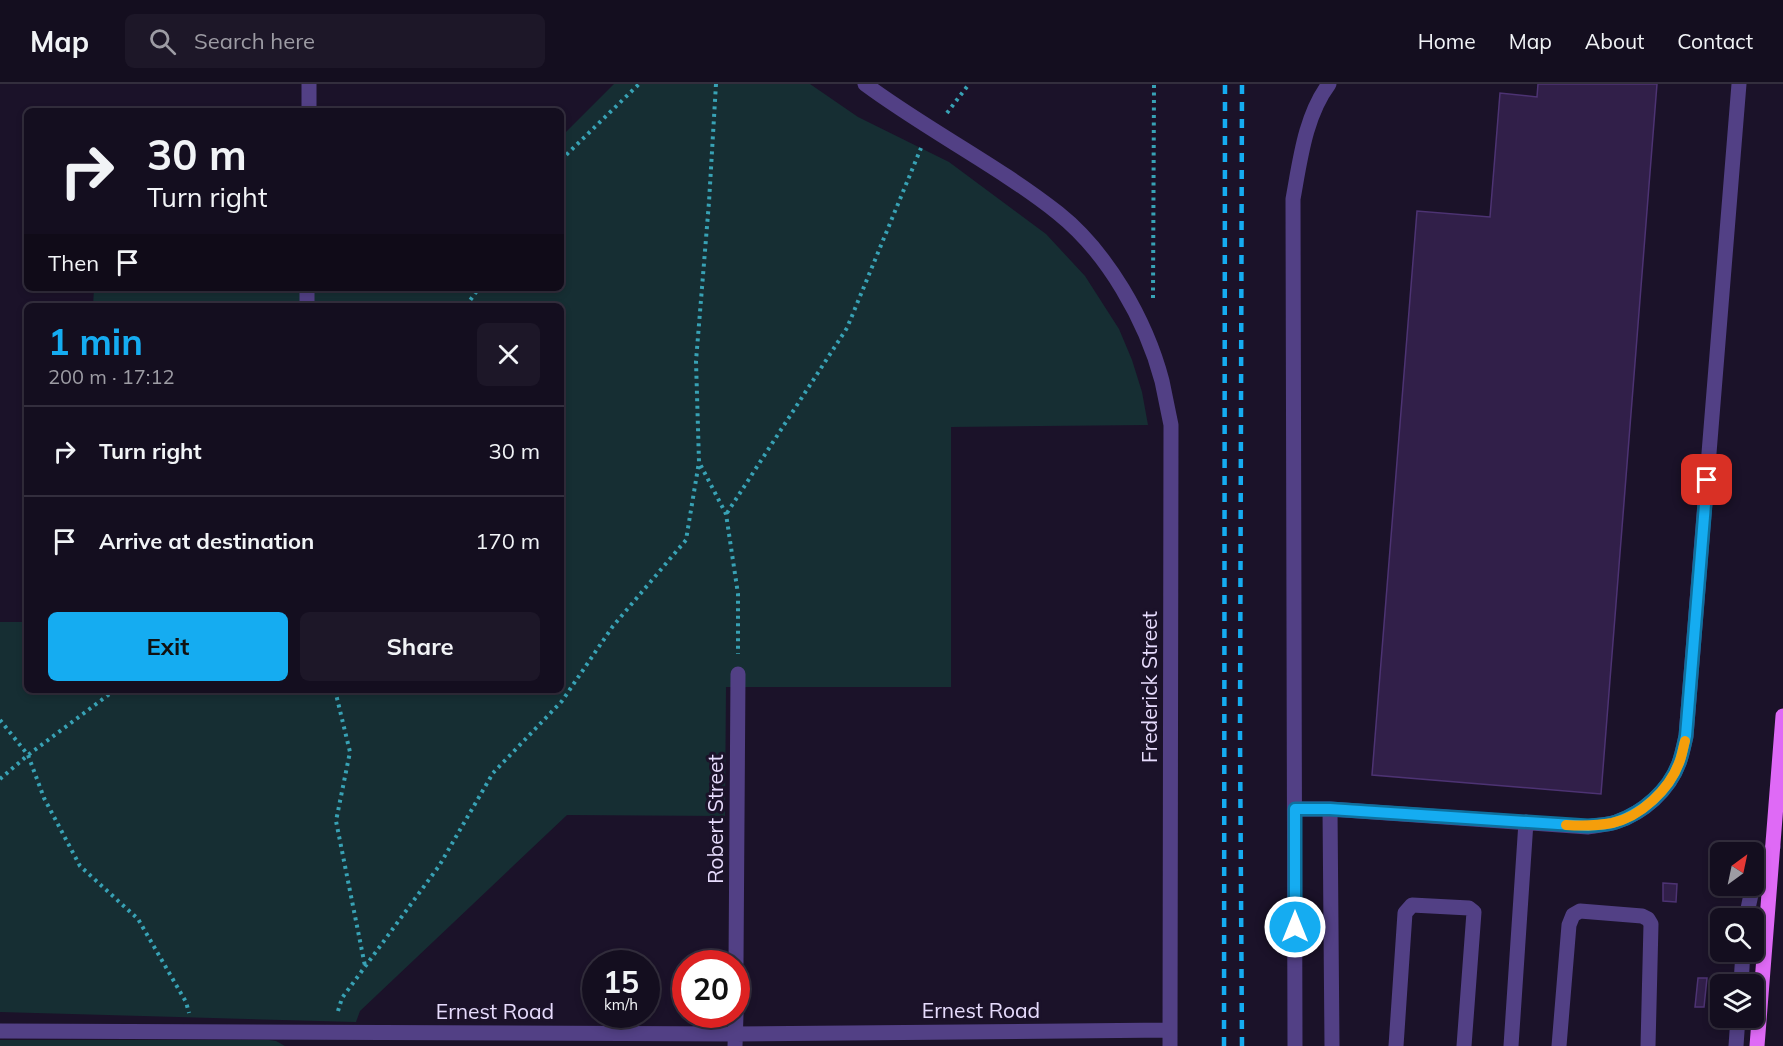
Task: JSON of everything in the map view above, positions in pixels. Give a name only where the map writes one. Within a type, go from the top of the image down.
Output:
[{"type":"main road","points":[[1757,1046],[1783,716]]},
{"type":"street","points":[[309,84],[309,108]]},
{"type":"street","name":"Frederick Street","points":[[865,84],[890,103],[1013,181],[1065,220],[1096,252],[1117,280],[1144,333],[1161,379],[1171,425],[1170,1046]]},
{"type":"street","points":[[1295,1046],[1293,199],[1301,154],[1312,118],[1329,84]]},
{"type":"street","points":[[1295,809],[1330,809],[1588,826],[1614,823],[1636,813],[1652,801],[1669,783],[1679,764],[1686,736],[1739,84]]},
{"type":"street","name":"Robert Street","points":[[736,950],[738,674]]},
{"type":"street","points":[[1330,809],[1332,1046]]},
{"type":"street","points":[[1511,1046],[1526,822]]},
{"type":"street","points":[[1764,864],[1773,847]]},
{"type":"street","points":[[1396,1046],[1405,914],[1412,905],[1469,908],[1474,912],[1464,1046]]},
{"type":"street","points":[[1559,1046],[1569,925],[1573,915],[1580,911],[1642,916],[1651,924],[1648,1046]]},
{"type":"street","points":[[1736,1046],[1737,1028]]},
{"type":"street","name":"Ernest Road","points":[[0,1031],[194,1032],[307,1039],[334,1032],[735,1040],[1170,1030]]},
{"type":"path","points":[[564,157],[639,84]]},
{"type":"path","points":[[334,1032],[342,998],[439,866],[493,772],[562,701],[613,626],[686,540],[699,462],[696,361],[716,84]]},
{"type":"path","points":[[726,514],[847,328],[922,144],[969,84]]},
{"type":"path","points":[[1153,304],[1154,84]]},
{"type":"path","points":[[699,462],[726,514],[738,594],[738,674]]},
{"type":"path","points":[[0,779],[28,755],[111,693]]},
{"type":"path","points":[[336,693],[350,752],[336,821],[365,967]]},
{"type":"path","points":[[0,720],[28,755],[44,798],[80,867],[138,919],[186,1002],[194,1032]]},
{"type":"green space","points":[[614,84],[810,84],[858,117],[949,162],[1046,234],[1085,276],[1119,329],[1142,392],[1148,425],[951,427],[951,687],[726,687],[725,816],[567,815],[360,1011],[356,1022],[0,1012],[0,622],[24,622],[24,693],[564,693],[564,303],[93,303],[94,291],[564,291],[564,134]]},
{"type":"green space","points":[[0,1040],[269,1040],[285,1046],[0,1046]]},
{"type":"building","points":[[1538,84],[1657,84],[1601,794],[1372,775],[1417,211],[1490,217],[1500,93],[1537,97]]},
{"type":"building","points":[[1663,883],[1677,884],[1676,902],[1663,901]]},
{"type":"building","points":[[1698,978],[1707,978],[1704,1007],[1695,1007]]},
{"type":"railway","points":[[1224,1046],[1225,84]]},
{"type":"railway","points":[[1242,84],[1240,733],[1242,1046]]},
{"type":"slow traffic","points":[[1566,825],[1588,826],[1614,823],[1636,813],[1652,801],[1669,783],[1679,764],[1685,741]]},
{"type":"route","points":[[1295,927],[1295,809],[1330,809],[1588,826],[1614,823],[1636,813],[1652,801],[1669,783],[1679,764],[1686,736],[1707,480]]}]
